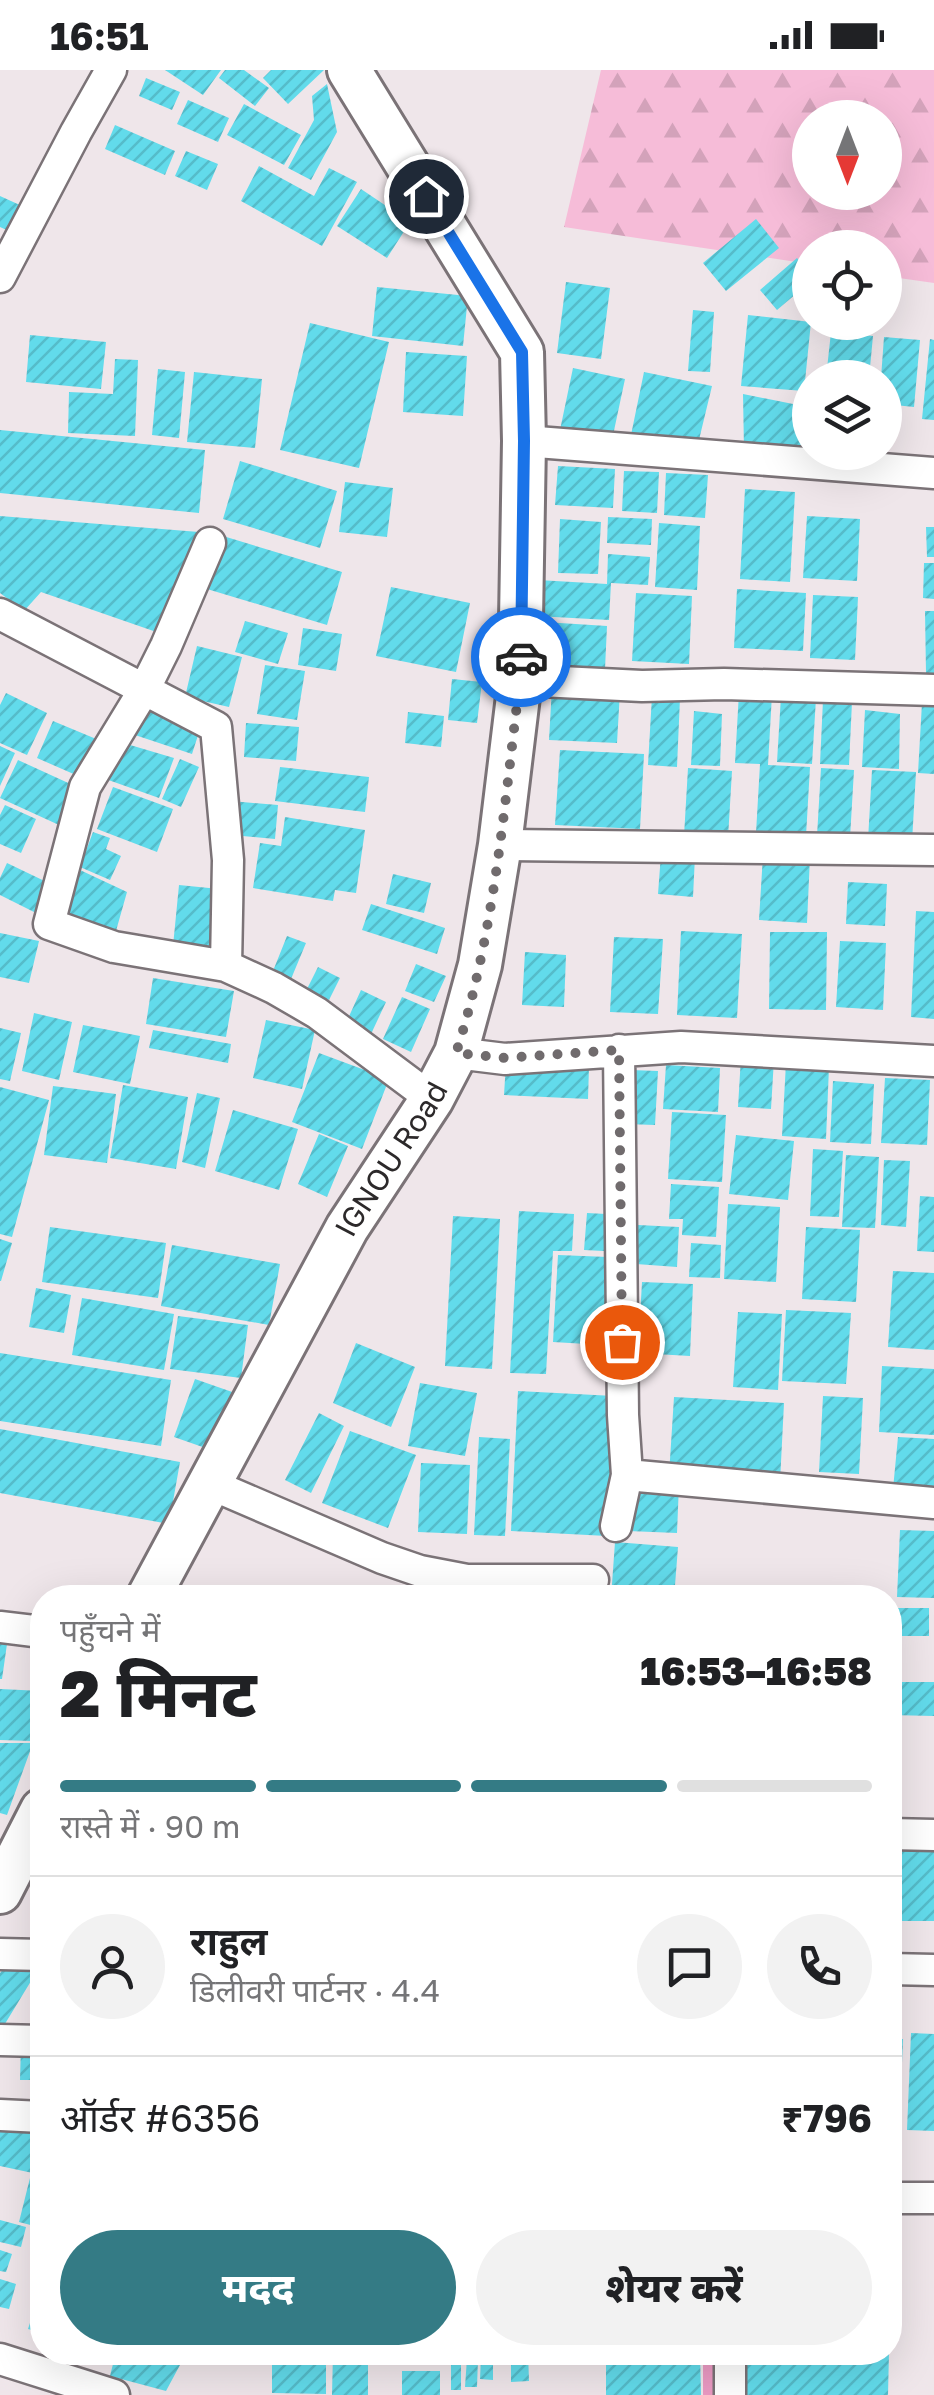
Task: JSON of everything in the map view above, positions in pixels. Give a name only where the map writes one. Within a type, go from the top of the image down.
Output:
[{"type":"street","points":[[0,277],[111,70]]},
{"type":"street","name":"IGNOU Road","points":[[155,1585],[347,1228],[432,1099],[456,1053],[480,965],[500,845],[520,680],[522,352],[349,70]]},
{"type":"street","points":[[524,441],[934,473]]},
{"type":"street","points":[[210,543],[144,690],[85,787],[49,924],[114,947],[226,966],[317,1013],[432,1099]]},
{"type":"street","points":[[0,614],[216,727],[228,860],[226,966]]},
{"type":"street","points":[[520,680],[642,686],[724,684],[934,690]]},
{"type":"street","points":[[500,845],[934,850]]},
{"type":"street","points":[[456,1053],[505,1058],[681,1047],[934,1061]]},
{"type":"street","points":[[616,1526],[627,1475],[619,1050]]},
{"type":"street","points":[[627,1475],[934,1503]]},
{"type":"street","points":[[210,1484],[420,1571],[468,1580],[593,1580]]},
{"type":"street","points":[[0,1627],[30,1631]]},
{"type":"street","points":[[902,1834],[934,1835]]},
{"type":"street","points":[[0,1892],[30,1843]]},
{"type":"street","points":[[0,1954],[30,1955]]},
{"type":"street","points":[[902,1969],[934,1970]]},
{"type":"street","points":[[0,2040],[30,2040]]},
{"type":"street","points":[[0,2114],[30,2117]]},
{"type":"street","points":[[902,2198],[934,2198]]},
{"type":"street","points":[[0,2359],[114,2395]]},
{"type":"street","points":[[730,2365],[730,2395]]},
{"type":"green space","points":[[601,70],[934,70],[934,283],[902,278],[902,230],[792,230],[792,261],[564,227]]},
{"type":"building","points":[[165,70],[221,70],[203,95]]},
{"type":"building","points":[[225,70],[244,70],[269,88],[255,106],[219,78]]},
{"type":"building","points":[[271,70],[324,70],[288,104],[263,78]]},
{"type":"building","points":[[146,78],[180,92],[172,110],[139,96]]},
{"type":"building","points":[[327,84],[337,132],[311,180],[288,168],[314,120],[312,96]]},
{"type":"building","points":[[188,100],[229,118],[218,142],[177,124]]},
{"type":"building","points":[[244,104],[301,135],[284,165],[227,135]]},
{"type":"building","points":[[115,125],[175,151],[165,175],[105,149]]},
{"type":"building","points":[[186,151],[218,164],[207,190],[175,176]]},
{"type":"building","points":[[259,166],[314,196],[329,168],[357,182],[322,246],[241,201]]},
{"type":"building","points":[[361,189],[410,222],[387,258],[337,226]]},
{"type":"building","points":[[0,196],[22,206],[11,232],[0,227]]},
{"type":"building","points":[[756,219],[779,248],[726,291],[703,263]]},
{"type":"building","points":[[792,262],[792,297],[777,310],[760,290]]},
{"type":"building","points":[[566,282],[610,288],[601,359],[557,353]]},
{"type":"building","points":[[377,287],[468,296],[463,346],[372,336]]},
{"type":"building","points":[[693,310],[714,312],[710,372],[688,371]]},
{"type":"building","points":[[748,315],[792,320],[792,340],[809,340],[807,360],[792,360],[792,390],[741,386]]},
{"type":"building","points":[[310,323],[389,342],[359,468],[280,450]]},
{"type":"building","points":[[30,335],[106,342],[101,389],[26,382]]},
{"type":"building","points":[[930,339],[934,340],[934,420],[922,419]]},
{"type":"building","points":[[830,340],[873,340],[871,360],[828,360]]},
{"type":"building","points":[[884,340],[920,340],[914,407],[902,406],[902,360],[882,360]]},
{"type":"building","points":[[406,352],[467,356],[463,416],[403,412]]},
{"type":"building","points":[[115,359],[138,360],[135,436],[68,433],[69,392],[113,394]]},
{"type":"building","points":[[573,368],[625,379],[612,440],[560,430]]},
{"type":"building","points":[[158,369],[185,372],[179,438],[152,435]]},
{"type":"building","points":[[194,372],[262,379],[255,448],[187,442]]},
{"type":"building","points":[[644,372],[712,386],[698,444],[631,435]]},
{"type":"building","points":[[743,394],[792,404],[792,454],[744,450]]},
{"type":"building","points":[[0,430],[205,450],[199,513],[0,493]]},
{"type":"building","points":[[240,461],[337,491],[320,548],[223,519]]},
{"type":"building","points":[[558,466],[615,469],[613,508],[555,505]]},
{"type":"building","points":[[624,471],[659,472],[657,513],[622,511]]},
{"type":"building","points":[[666,473],[708,475],[705,518],[664,515]]},
{"type":"building","points":[[345,482],[393,488],[387,537],[339,532]]},
{"type":"building","points":[[745,489],[795,492],[790,582],[740,579]]},
{"type":"building","points":[[0,516],[199,532],[165,635],[41,592],[24,611],[0,593]]},
{"type":"building","points":[[807,516],[860,519],[857,581],[803,578]]},
{"type":"building","points":[[608,517],[652,519],[651,545],[607,543]]},
{"type":"building","points":[[560,519],[601,522],[598,574],[558,573]]},
{"type":"building","points":[[659,523],[700,526],[697,590],[655,587]]},
{"type":"building","points":[[926,527],[934,527],[934,557],[927,557]]},
{"type":"building","points":[[223,536],[342,572],[327,625],[207,589]]},
{"type":"building","points":[[608,554],[650,557],[648,585],[611,583],[609,620],[536,616],[538,580],[607,584]]},
{"type":"building","points":[[924,563],[934,563],[934,599],[923,598]]},
{"type":"building","points":[[391,587],[470,603],[456,672],[376,656]]},
{"type":"building","points":[[737,589],[806,593],[803,651],[734,648]]},
{"type":"building","points":[[636,593],[692,596],[689,664],[632,661]]},
{"type":"building","points":[[813,595],[858,597],[855,660],[810,658]]},
{"type":"building","points":[[925,611],[934,611],[934,673],[926,673]]},
{"type":"building","points":[[245,621],[288,633],[278,664],[235,652]]},
{"type":"building","points":[[544,622],[607,626],[605,669],[541,665]]},
{"type":"building","points":[[303,628],[342,634],[336,671],[298,665]]},
{"type":"building","points":[[197,646],[242,657],[229,707],[185,697]]},
{"type":"building","points":[[265,665],[305,671],[297,720],[257,714]]},
{"type":"building","points":[[452,679],[482,682],[477,723],[448,720]]},
{"type":"building","points":[[552,687],[620,691],[617,743],[549,740]]},
{"type":"building","points":[[739,692],[772,694],[768,765],[810,767],[806,836],[756,833],[760,764],[735,763]]},
{"type":"building","points":[[6,693],[47,713],[27,755],[0,743],[0,705]]},
{"type":"building","points":[[652,696],[680,698],[677,767],[648,765]]},
{"type":"building","points":[[781,696],[816,698],[812,764],[777,762]]},
{"type":"building","points":[[823,700],[852,702],[849,765],[820,764]]},
{"type":"building","points":[[140,702],[201,726],[192,754],[126,732]]},
{"type":"building","points":[[922,703],[934,704],[934,774],[918,773]]},
{"type":"building","points":[[865,710],[900,714],[899,769],[862,767]]},
{"type":"building","points":[[694,711],[722,714],[720,766],[691,765]]},
{"type":"building","points":[[408,712],[444,716],[441,747],[405,743]]},
{"type":"building","points":[[53,721],[101,741],[85,779],[37,758]]},
{"type":"building","points":[[246,723],[299,727],[296,761],[244,757]]},
{"type":"building","points":[[120,742],[174,758],[159,798],[100,777]]},
{"type":"building","points":[[0,746],[15,753],[0,786]]},
{"type":"building","points":[[560,750],[644,754],[640,829],[555,825]]},
{"type":"building","points":[[180,759],[199,767],[181,807],[162,799]]},
{"type":"building","points":[[18,760],[77,787],[59,825],[0,798]]},
{"type":"building","points":[[280,767],[369,777],[365,812],[275,801]]},
{"type":"building","points":[[688,768],[732,771],[728,838],[684,836]]},
{"type":"building","points":[[821,768],[854,770],[850,838],[817,836]]},
{"type":"building","points":[[872,770],[916,772],[912,842],[868,840]]},
{"type":"building","points":[[113,787],[173,809],[157,852],[97,829]]},
{"type":"building","points":[[231,801],[278,805],[275,839],[232,835]]},
{"type":"building","points":[[5,805],[36,819],[21,853],[0,844],[0,815]]},
{"type":"building","points":[[285,817],[365,830],[356,893],[335,890],[333,901],[253,888],[260,843],[281,846]]},
{"type":"building","points":[[93,832],[110,838],[106,849],[121,856],[110,880],[80,867]]},
{"type":"building","points":[[661,854],[695,856],[693,897],[658,894]]},
{"type":"building","points":[[763,855],[810,857],[807,923],[759,920]]},
{"type":"building","points":[[7,863],[57,887],[42,916],[0,895],[0,878]]},
{"type":"building","points":[[80,870],[127,892],[114,938],[60,917]]},
{"type":"building","points":[[393,874],[431,883],[424,913],[386,904]]},
{"type":"building","points":[[848,882],[887,884],[885,926],[846,924]]},
{"type":"building","points":[[179,885],[219,889],[214,950],[173,946]]},
{"type":"building","points":[[371,904],[445,928],[437,954],[362,930]]},
{"type":"building","points":[[916,911],[934,912],[934,1019],[911,1017]]},
{"type":"building","points":[[681,931],[742,934],[737,1018],[677,1015]]},
{"type":"building","points":[[770,932],[827,932],[826,1010],[769,1009]]},
{"type":"building","points":[[0,933],[39,941],[29,983],[0,977]]},
{"type":"building","points":[[287,936],[306,943],[291,979],[273,971]]},
{"type":"building","points":[[614,937],[663,939],[658,1014],[610,1012]]},
{"type":"building","points":[[840,941],[886,943],[883,1010],[836,1007]]},
{"type":"building","points":[[525,952],[566,955],[564,1007],[522,1005]]},
{"type":"building","points":[[416,964],[446,976],[434,1002],[405,991]]},
{"type":"building","points":[[318,967],[340,978],[329,1000],[307,989]]},
{"type":"building","points":[[153,978],[234,991],[226,1037],[146,1024]]},
{"type":"building","points":[[361,990],[386,1002],[371,1034],[346,1023]]},
{"type":"building","points":[[402,997],[430,1009],[411,1052],[383,1039]]},
{"type":"building","points":[[34,1013],[72,1022],[59,1080],[22,1071]]},
{"type":"building","points":[[266,1020],[315,1030],[302,1089],[253,1078]]},
{"type":"building","points":[[83,1025],[140,1036],[130,1084],[73,1072]]},
{"type":"building","points":[[0,1028],[21,1033],[10,1081],[0,1079]]},
{"type":"building","points":[[153,1030],[231,1044],[228,1063],[149,1048]]},
{"type":"building","points":[[319,1053],[389,1079],[362,1149],[292,1122]]},
{"type":"building","points":[[741,1057],[774,1059],[771,1109],[738,1107]]},
{"type":"building","points":[[506,1063],[589,1067],[588,1099],[504,1095]]},
{"type":"building","points":[[786,1063],[829,1067],[826,1139],[782,1136]]},
{"type":"building","points":[[666,1065],[720,1068],[718,1112],[663,1109]]},
{"type":"building","points":[[630,1070],[658,1071],[655,1125],[626,1124]]},
{"type":"building","points":[[885,1078],[930,1080],[927,1145],[881,1143]]},
{"type":"building","points":[[833,1081],[874,1084],[871,1144],[830,1142]]},
{"type":"building","points":[[123,1085],[188,1097],[176,1169],[110,1158]]},
{"type":"building","points":[[53,1086],[116,1094],[107,1163],[44,1155]]},
{"type":"building","points":[[0,1087],[49,1100],[12,1237],[0,1234]]},
{"type":"building","points":[[197,1093],[220,1098],[205,1168],[182,1162]]},
{"type":"building","points":[[233,1110],[298,1129],[279,1190],[215,1171]]},
{"type":"building","points":[[672,1112],[726,1115],[722,1182],[668,1179]]},
{"type":"building","points":[[319,1134],[348,1146],[327,1197],[298,1184]]},
{"type":"building","points":[[736,1135],[794,1141],[788,1200],[729,1194]]},
{"type":"building","points":[[813,1149],[843,1151],[839,1217],[810,1216]]},
{"type":"building","points":[[846,1155],[879,1157],[875,1228],[842,1227]]},
{"type":"building","points":[[884,1160],[910,1161],[906,1227],[881,1225]]},
{"type":"building","points":[[671,1184],[719,1187],[716,1237],[682,1235],[683,1219],[669,1219]]},
{"type":"building","points":[[920,1196],[934,1197],[934,1252],[917,1251]]},
{"type":"building","points":[[728,1204],[780,1207],[776,1282],[724,1279]]},
{"type":"building","points":[[519,1211],[574,1214],[572,1251],[553,1251],[546,1374],[510,1373]]},
{"type":"building","points":[[587,1213],[625,1215],[623,1252],[584,1250]]},
{"type":"building","points":[[453,1216],[500,1219],[492,1369],[445,1366]]},
{"type":"building","points":[[638,1225],[679,1227],[677,1267],[636,1264]]},
{"type":"building","points":[[50,1227],[166,1243],[158,1298],[42,1282]]},
{"type":"building","points":[[806,1227],[860,1230],[856,1302],[802,1299]]},
{"type":"building","points":[[0,1239],[12,1243],[1,1281],[0,1281]]},
{"type":"building","points":[[691,1243],[721,1245],[720,1278],[689,1277]]},
{"type":"building","points":[[172,1245],[280,1264],[269,1325],[161,1306]]},
{"type":"building","points":[[558,1255],[608,1257],[603,1345],[553,1342]]},
{"type":"building","points":[[893,1271],[934,1273],[934,1350],[888,1347]]},
{"type":"building","points":[[642,1282],[693,1284],[690,1356],[638,1353]]},
{"type":"building","points":[[36,1288],[71,1295],[64,1333],[29,1327]]},
{"type":"building","points":[[82,1298],[174,1314],[164,1370],[72,1355]]},
{"type":"building","points":[[786,1310],[851,1313],[846,1384],[782,1381]]},
{"type":"building","points":[[738,1312],[782,1314],[778,1390],[733,1387]]},
{"type":"building","points":[[178,1316],[248,1325],[241,1378],[170,1369]]},
{"type":"building","points":[[356,1343],[415,1367],[391,1427],[333,1403]]},
{"type":"building","points":[[0,1353],[171,1380],[161,1446],[0,1421]]},
{"type":"building","points":[[882,1366],[934,1369],[934,1435],[879,1432]]},
{"type":"building","points":[[195,1379],[235,1393],[214,1451],[174,1437]]},
{"type":"building","points":[[420,1383],[477,1393],[465,1456],[408,1446]]},
{"type":"building","points":[[518,1391],[614,1396],[607,1536],[511,1531]]},
{"type":"building","points":[[823,1396],[863,1398],[859,1474],[819,1472]]},
{"type":"building","points":[[674,1397],[784,1403],[780,1482],[669,1475]]},
{"type":"building","points":[[319,1413],[344,1426],[311,1493],[285,1480]]},
{"type":"building","points":[[0,1429],[180,1462],[169,1524],[0,1493]]},
{"type":"building","points":[[350,1431],[416,1455],[388,1528],[322,1503]]},
{"type":"building","points":[[479,1437],[510,1439],[505,1536],[474,1535]]},
{"type":"building","points":[[898,1437],[934,1439],[934,1494],[893,1489]]},
{"type":"building","points":[[421,1463],[470,1465],[467,1534],[418,1532]]},
{"type":"building","points":[[630,1482],[679,1484],[677,1533],[628,1531]]},
{"type":"building","points":[[900,1530],[934,1531],[934,1598],[902,1597],[902,1585],[898,1585]]},
{"type":"building","points":[[615,1542],[678,1547],[675,1585],[612,1585]]},
{"type":"building","points":[[902,1608],[929,1608],[929,1636],[902,1636]]},
{"type":"building","points":[[0,1637],[8,1637],[2,1679],[0,1679]]},
{"type":"building","points":[[902,1682],[934,1682],[934,1716],[902,1715]]},
{"type":"building","points":[[0,1689],[30,1690],[30,1741],[0,1740]]},
{"type":"building","points":[[0,1743],[30,1743],[7,1815],[0,1813]]},
{"type":"building","points":[[902,1836],[934,1836],[934,1921],[902,1921]]},
{"type":"building","points":[[8,1963],[30,1963],[30,1983],[0,2032],[0,1973]]},
{"type":"building","points":[[911,2033],[934,2034],[934,2131],[907,2130]]},
{"type":"building","points":[[21,2043],[30,2043],[30,2080],[20,2080]]},
{"type":"building","points":[[3,2120],[30,2123],[30,2172],[0,2166]]},
{"type":"building","points":[[30,2178],[30,2225],[19,2222]]},
{"type":"building","points":[[0,2220],[26,2227],[21,2247],[0,2242]]},
{"type":"building","points":[[0,2250],[12,2254],[6,2272],[0,2271]]},
{"type":"building","points":[[0,2279],[16,2284],[9,2309],[0,2307]]},
{"type":"building","points":[[113,2365],[180,2365],[166,2391],[110,2376]]},
{"type":"building","points":[[272,2365],[326,2365],[326,2394],[272,2393]]},
{"type":"building","points":[[333,2365],[368,2365],[368,2395],[332,2395]]},
{"type":"building","points":[[451,2365],[461,2365],[461,2390],[451,2390]]},
{"type":"building","points":[[467,2365],[478,2365],[477,2387],[465,2387]]},
{"type":"building","points":[[481,2365],[493,2365],[493,2380],[480,2379]]},
{"type":"building","points":[[511,2365],[528,2365],[529,2381],[511,2382]]},
{"type":"building","points":[[606,2365],[700,2365],[701,2395],[606,2395]]},
{"type":"building","points":[[740,2365],[889,2365],[888,2395],[739,2395]]},
{"type":"building","points":[[402,2371],[440,2371],[440,2395],[402,2395]]},
{"type":"waterway","points":[[708,2365],[708,2395]]},
{"type":"way so far","points":[[521,657],[500,845],[480,965],[456,1053],[505,1058],[619,1050],[622,1342]]},
{"type":"route","points":[[426,196],[522,352],[521,657]]}]
